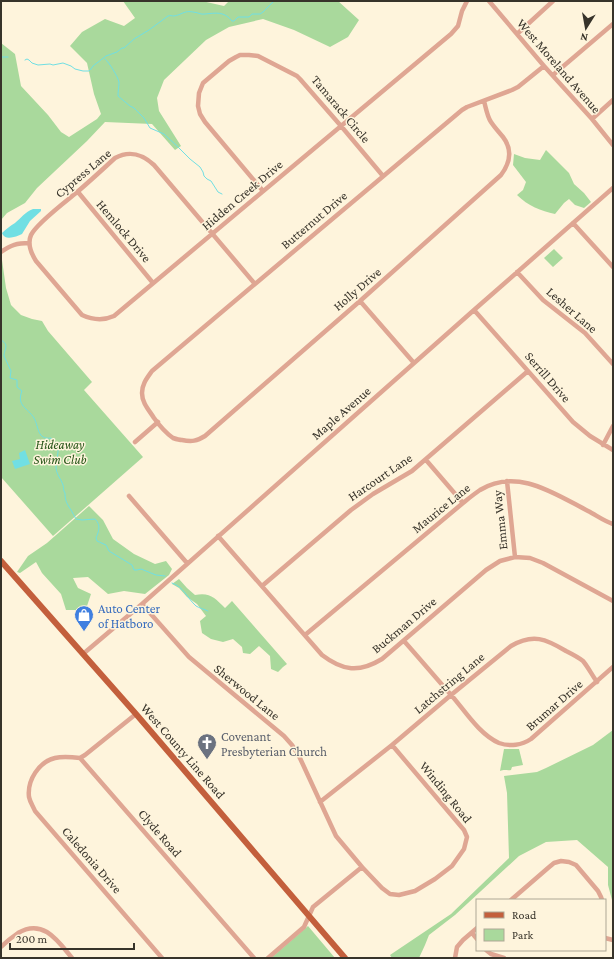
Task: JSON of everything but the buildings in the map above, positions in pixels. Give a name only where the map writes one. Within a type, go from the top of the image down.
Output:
[{"type":"main road","name":"West County Line Road","points":[[1,561],[136,714],[345,958]]},
{"type":"street","name":"Hidden Creek Drive","points":[[29,243],[36,261],[82,315],[93,319],[104,319],[114,316],[451,34],[458,26],[466,1]]},
{"type":"street","name":"West Moreland Avenue","points":[[489,1],[613,145]]},
{"type":"street","points":[[517,34],[553,1]]},
{"type":"street","points":[[553,75],[613,24]]},
{"type":"street","name":"Tamarack Circle","points":[[263,191],[205,122],[199,110],[198,93],[203,83],[229,61],[240,56],[258,56],[297,76],[383,176]]},
{"type":"street","name":"Butternut Drive","points":[[158,422],[147,408],[143,398],[143,386],[152,371],[462,110],[518,87],[544,66]]},
{"type":"street","points":[[592,119],[613,100]]},
{"type":"street","name":"Holly Drive","points":[[158,422],[169,434],[178,440],[193,441],[201,438],[360,301],[501,175],[507,167],[510,157],[508,145],[490,122],[484,101]]},
{"type":"street","name":"Cypress Lane","points":[[29,243],[30,236],[38,226],[115,158],[122,155],[140,155],[154,165],[255,284]]},
{"type":"street","name":"Maple Avenue","points":[[83,654],[142,604],[613,188]]},
{"type":"street","name":"Hemlock Drive","points":[[78,192],[153,283]]},
{"type":"street","points":[[573,223],[613,267]]},
{"type":"street","points":[[1,252],[14,244],[29,243]]},
{"type":"street","name":"Lesher Lane","points":[[517,272],[543,300],[585,333],[613,364]]},
{"type":"street","points":[[360,301],[414,363]]},
{"type":"street","name":"Serrill Drive","points":[[474,310],[573,422],[590,436],[613,450]]},
{"type":"street","name":"Harcourt Lane","points":[[262,586],[351,510],[373,494],[412,472],[528,371]]},
{"type":"street","points":[[135,442],[158,422]]},
{"type":"street","points":[[603,445],[613,426]]},
{"type":"street","points":[[426,460],[463,503]]},
{"type":"street","name":"Maurice Lane","points":[[305,635],[463,503],[488,486],[507,481],[514,481],[541,487],[613,524]]},
{"type":"street","name":"Emma Way","points":[[507,481],[515,557]]},
{"type":"street","points":[[130,496],[187,563]]},
{"type":"street","name":"Buckman Drive","points":[[218,536],[322,655],[340,666],[360,668],[374,664],[404,641],[486,570],[500,561],[515,557],[530,558],[543,563],[613,601]]},
{"type":"street","name":"Sherwood Lane","points":[[142,604],[189,657],[284,736],[292,745],[299,756],[336,836],[362,867]]},
{"type":"street","name":"Latchstring Lane","points":[[320,802],[392,745],[511,646],[520,642],[531,639],[547,641],[580,659],[597,682]]},
{"type":"street","name":"Brumar Drive","points":[[404,641],[478,727],[498,743],[503,744],[520,744],[531,739],[613,667]]},
{"type":"street","points":[[80,758],[85,756],[136,714]]},
{"type":"street","name":"Winding Road","points":[[362,867],[386,892],[394,895],[404,894],[414,891],[435,879],[452,866],[464,849],[466,843],[467,837],[464,830],[392,745]]},
{"type":"street","name":"Caledonia Drive","points":[[80,758],[53,758],[44,763],[33,775],[29,788],[30,801],[35,811],[162,958]]},
{"type":"street","name":"Clyde Road","points":[[80,758],[254,958]]},
{"type":"street","points":[[517,898],[548,868],[554,863],[561,861],[576,865],[598,891],[602,899]]},
{"type":"street","points":[[268,958],[304,927],[313,907],[362,867]]},
{"type":"street","points":[[1,947],[19,932],[30,929],[41,929],[52,935],[72,958]]},
{"type":"street","points":[[455,958],[457,947],[476,929]]},
{"type":"street","points":[[472,933],[476,938]]},
{"type":"street","points":[[487,951],[491,954],[504,958]]},
{"type":"green space","points":[[123,1],[202,1],[224,6],[229,1],[338,1],[359,20],[348,37],[330,47],[294,30],[263,19],[229,27],[206,40],[164,80],[157,98],[159,111],[181,146],[175,150],[152,124],[105,122],[37,188],[25,203],[7,213],[1,220],[1,43],[15,54],[21,86],[48,115],[61,132],[69,137],[97,119],[101,114],[94,94],[87,63],[70,46],[82,32],[105,19],[124,26],[135,18]]},
{"type":"green space","points":[[546,150],[569,173],[574,184],[591,202],[584,208],[575,205],[569,199],[555,214],[535,208],[517,195],[523,190],[526,182],[513,165],[514,154],[525,158],[540,160]]},
{"type":"green space","points":[[554,249],[563,258],[553,267],[544,258]]},
{"type":"green space","name":"Hideaway Swim Club","points":[[1,260],[11,305],[21,315],[42,321],[48,331],[92,382],[84,390],[143,457],[53,536],[1,477]]},
{"type":"green space","points":[[89,506],[103,520],[113,539],[134,554],[155,564],[166,561],[172,569],[169,575],[145,594],[124,591],[108,594],[88,577],[73,578],[78,588],[91,594],[87,606],[76,610],[66,610],[61,594],[42,573],[36,562],[20,573],[17,572],[28,556],[47,543]]},
{"type":"green space","points":[[179,579],[195,595],[208,595],[218,601],[225,608],[232,601],[287,664],[278,672],[271,669],[270,656],[259,646],[250,654],[243,653],[242,647],[233,639],[223,642],[211,639],[202,633],[200,621],[206,616],[197,604],[187,597],[179,588],[172,584]]},
{"type":"green space","points":[[613,730],[613,915],[612,900],[608,885],[608,867],[577,840],[546,842],[519,856],[455,915],[429,935],[419,958],[392,958],[390,955],[451,914],[509,858],[507,793],[504,776],[537,772],[593,745]]},
{"type":"green space","points":[[504,749],[519,749],[523,765],[512,767],[511,770],[500,771]]},
{"type":"green space","points":[[308,926],[335,958],[271,958]]},
{"type":"water","points":[[33,209],[41,209],[41,211],[30,221],[22,234],[11,238],[3,235],[2,233],[5,230],[25,213]]},
{"type":"water","points":[[25,450],[30,464],[15,469],[12,461],[20,459],[19,453]]},
{"type":"waterway","points":[[25,60],[27,59],[38,65],[63,63],[75,69],[89,71],[106,56],[124,48],[134,39],[169,16],[188,12],[204,14],[220,13],[234,21],[238,17],[249,17],[252,14],[260,14],[274,1]]},
{"type":"waterway","points":[[1,57],[8,57]]},
{"type":"waterway","points":[[105,59],[111,66],[119,82],[118,96],[134,108],[144,118],[150,128],[164,134],[200,167],[204,176],[211,181],[218,192],[222,194]]},
{"type":"waterway","points":[[1,340],[6,345],[4,356],[11,371],[10,378],[17,380],[17,387],[22,391],[20,400],[34,418],[41,435],[46,438],[51,438],[57,445],[57,472],[63,485],[66,502],[76,519],[95,519],[99,526],[96,538],[97,541],[106,545],[109,551],[132,565],[134,570],[141,569],[156,575],[165,576]]},
{"type":"waterway","points":[[172,583],[180,587],[196,606],[208,611]]},
{"type":"place","name":"Auto Center of Hatboro","points":[[84,632]]},
{"type":"place","name":"Covenant Presbyterian Church","points":[[207,760]]}]
